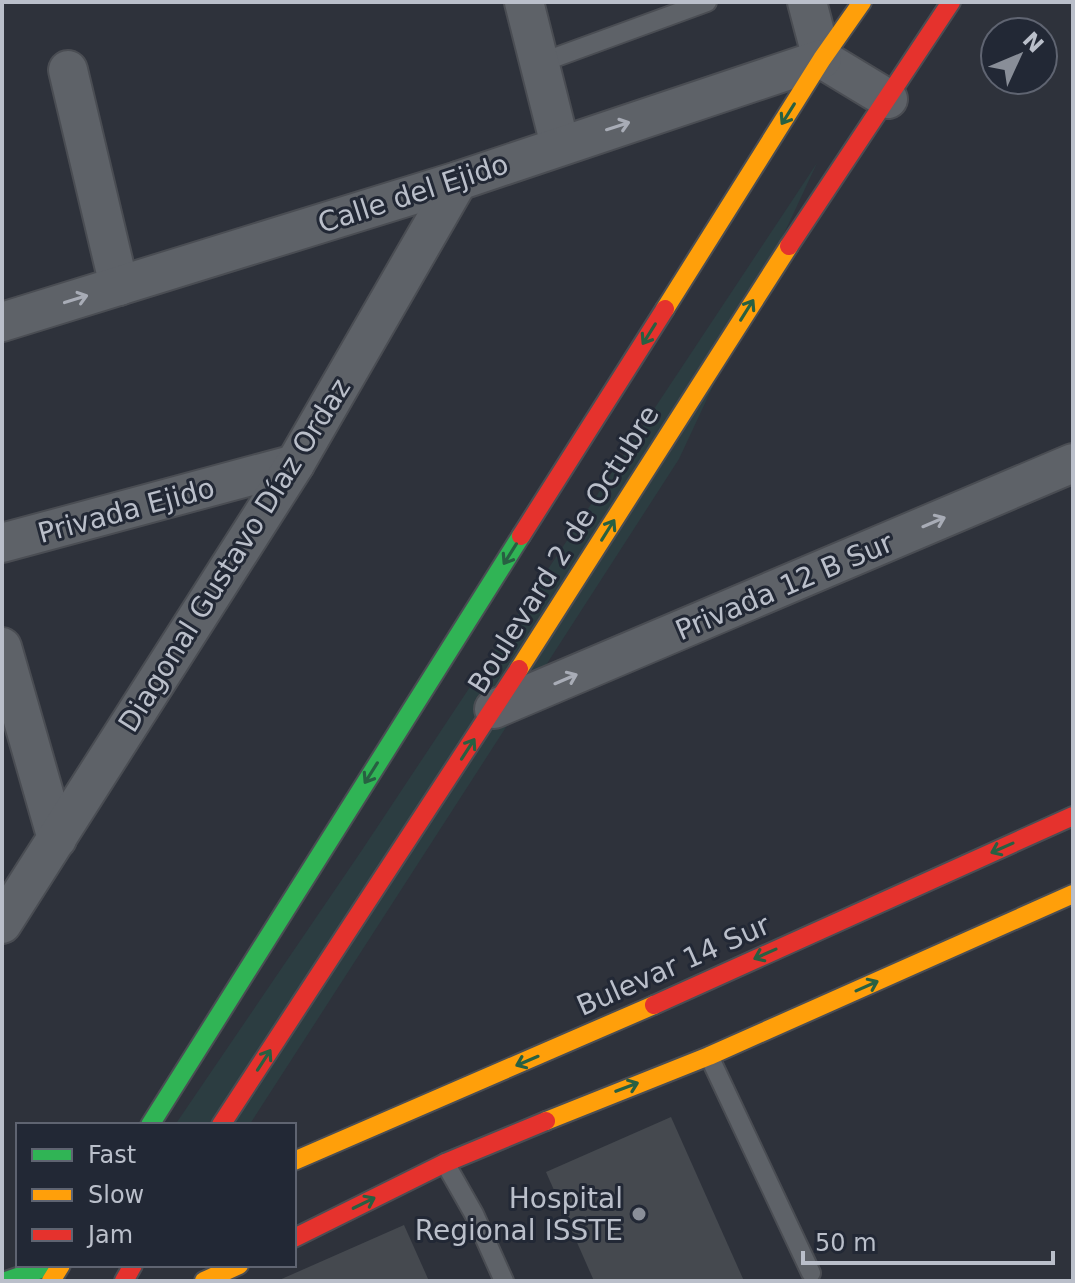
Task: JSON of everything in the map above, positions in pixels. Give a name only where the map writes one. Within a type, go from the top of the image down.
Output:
[{"type":"main road","name":"Boulevard 2 de Octubre","points":[[151,1123],[822,59],[862,2]]},
{"type":"main road","name":"Boulevard 2 de Octubre","points":[[222,1123],[494,709],[813,208],[951,2]]},
{"type":"main road","name":"Bulevar 14 Sur","points":[[296,1160],[580,1038],[1073,816]]},
{"type":"main road","points":[[296,1237],[445,1163],[709,1056],[1073,894]]},
{"type":"main road","points":[[6,1281],[46,1267]]},
{"type":"main road","points":[[204,1281],[231,1272]]},
{"type":"street","points":[[524,2],[560,145]]},
{"type":"street","points":[[807,2],[822,59],[888,99]]},
{"type":"street","name":"Calle del Ejido","points":[[2,322],[458,181],[822,59]]},
{"type":"street","points":[[68,70],[119,286]]},
{"type":"street","name":"Diagonal Gustavo Díaz Ordaz","points":[[2,924],[295,464],[458,181]]},
{"type":"street","name":"Privada 12 B Sur","points":[[494,709],[1073,463]]},
{"type":"street","name":"Privada Ejido","points":[[2,543],[295,464]]},
{"type":"street","points":[[2,647],[57,839]]},
{"type":"lane","points":[[540,63],[707,2]]},
{"type":"lane","points":[[709,1056],[811,1273]]},
{"type":"lane","points":[[445,1163],[474,1214],[504,1281]]},
{"type":"shaded area","points":[[817,163],[679,459],[251,1123],[176,1123],[362,850]]},
{"type":"building","name":"Hospital Regional ISSTE","points":[[671,1117],[744,1281],[594,1281],[546,1172]]},
{"type":"building","name":"Hospital Regional ISSTE","points":[[404,1225],[429,1281],[277,1281]]},
{"type":"traffic: fast","points":[[151,1123],[521,536]]},
{"type":"traffic: fast","points":[[6,1281],[46,1267]]},
{"type":"traffic: slow","points":[[665,309],[822,59],[862,2]]},
{"type":"traffic: slow","points":[[519,669],[789,246]]},
{"type":"traffic: slow","points":[[546,1121],[709,1056],[1073,894]]},
{"type":"traffic: slow","points":[[296,1160],[654,1005]]},
{"type":"traffic: slow","points":[[51,1281],[60,1267]]},
{"type":"traffic: slow","points":[[204,1281],[235,1267]]},
{"type":"traffic: jam","points":[[789,246],[951,2]]},
{"type":"traffic: jam","points":[[521,536],[665,309]]},
{"type":"traffic: jam","points":[[222,1123],[519,669]]},
{"type":"traffic: jam","points":[[654,1005],[1073,816]]},
{"type":"traffic: jam","points":[[296,1237],[445,1163],[546,1121]]},
{"type":"traffic: jam","points":[[124,1281],[132,1267]]},
{"type":"place","name":"Hospital Regional ISSTE","points":[[639,1214]]}]
